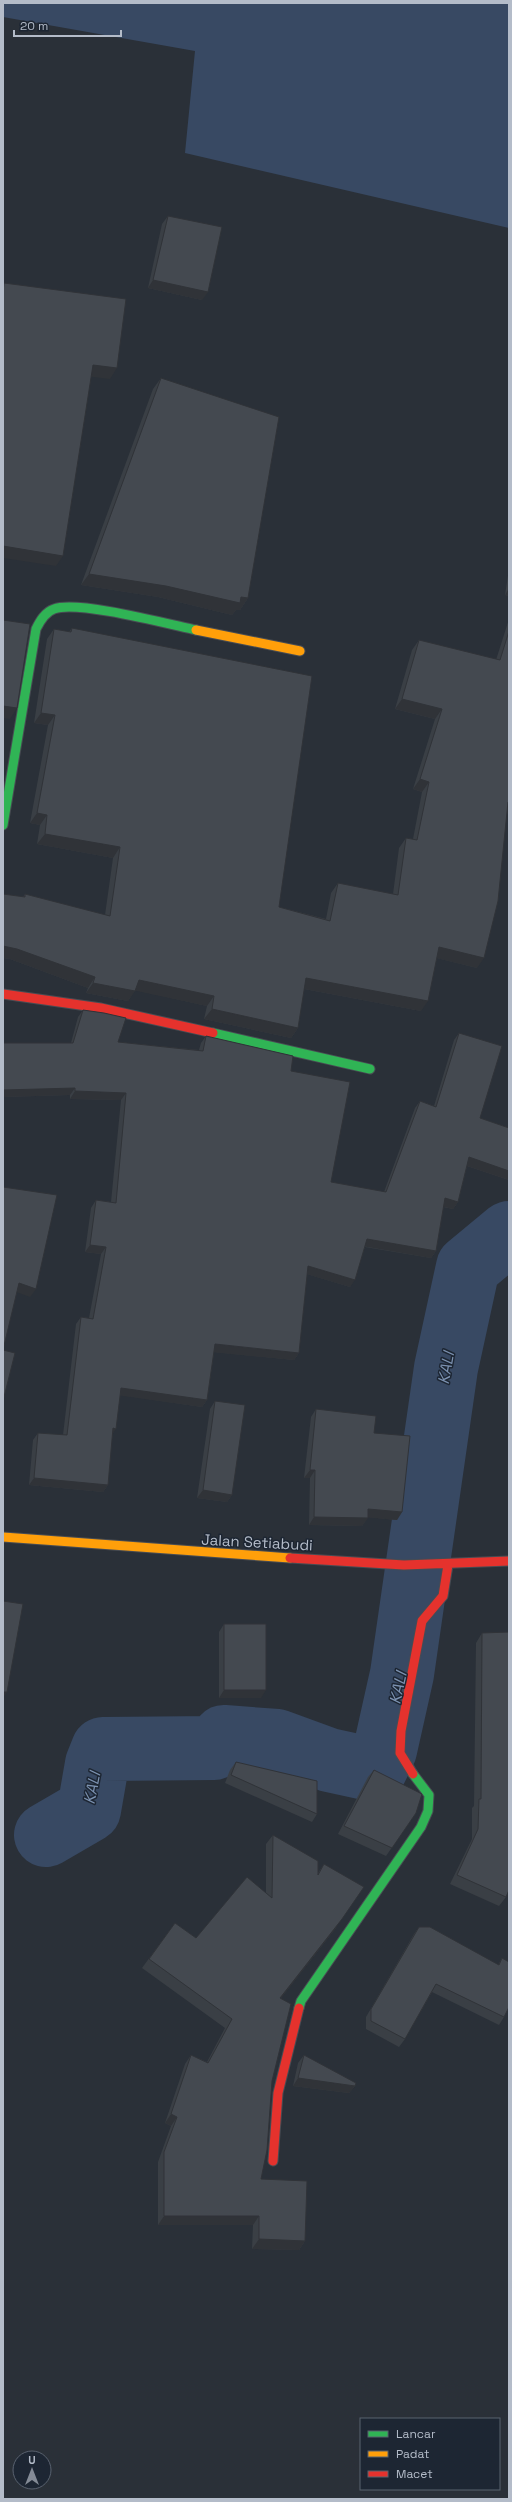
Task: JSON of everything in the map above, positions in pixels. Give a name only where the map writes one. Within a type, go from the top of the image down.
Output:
[{"type":"main road","points":[[3,825],[21,728],[36,629],[41,618],[52,608],[66,606],[83,607],[300,651]]},
{"type":"main road","points":[[3,994],[101,1008],[370,1069]]},
{"type":"main road","name":"Jalan Setiabudi","points":[[3,1537],[171,1551],[404,1565],[448,1565],[509,1561]]},
{"type":"main road","points":[[272,2161],[278,2093],[301,2001],[421,1827],[428,1811],[429,1795],[407,1766],[400,1752],[401,1731],[422,1621],[431,1609],[441,1602],[448,1565]]},
{"type":"water","points":[[3,3],[509,3],[509,228],[185,153],[195,51],[3,17]]},
{"type":"building","points":[[168,216],[222,227],[208,292],[153,280]]},
{"type":"building","points":[[4,283],[126,299],[117,368],[93,365],[63,556],[3,546]]},
{"type":"building","points":[[161,378],[279,417],[248,598],[241,597],[240,603],[166,586],[89,574]]},
{"type":"building","points":[[3,620],[30,624],[17,708],[3,706]]},
{"type":"building","points":[[72,628],[312,676],[279,907],[330,921],[338,883],[398,895],[406,838],[417,840],[429,782],[420,779],[442,709],[402,699],[419,640],[500,660],[509,631],[509,802],[498,901],[484,958],[439,947],[428,1001],[306,978],[298,1028],[212,1009],[214,996],[139,980],[135,991],[93,983],[95,977],[17,949],[3,946],[3,894],[25,897],[25,894],[110,916],[120,847],[45,834],[47,815],[37,813],[55,715],[41,713],[54,629],[71,632]]},
{"type":"building","points":[[83,1010],[126,1018],[118,1042],[203,1051],[206,1036],[293,1056],[291,1071],[350,1082],[331,1182],[386,1192],[420,1101],[436,1107],[459,1033],[502,1046],[480,1118],[509,1128],[509,1171],[469,1157],[458,1202],[445,1198],[436,1251],[367,1239],[355,1280],[308,1266],[299,1353],[215,1344],[207,1400],[121,1388],[116,1429],[113,1428],[108,1485],[34,1478],[38,1433],[67,1435],[81,1317],[93,1319],[106,1247],[90,1245],[96,1200],[116,1203],[126,1093],[75,1091],[75,1088],[3,1090],[3,1043],[73,1043]]},
{"type":"building","points":[[3,1187],[57,1195],[36,1289],[19,1283],[3,1350]]},
{"type":"building","points":[[3,1350],[15,1353],[3,1401]]},
{"type":"building","points":[[215,1401],[245,1405],[232,1495],[203,1490]]},
{"type":"building","points":[[316,1409],[376,1416],[374,1433],[410,1436],[402,1512],[368,1509],[368,1518],[314,1517],[315,1470],[310,1470]]},
{"type":"building","points":[[3,1601],[23,1604],[7,1692],[3,1692]]},
{"type":"building","points":[[224,1624],[266,1624],[266,1690],[224,1690]]},
{"type":"building","points":[[509,1632],[509,1890],[506,1897],[457,1875],[478,1829],[479,1799],[481,1799],[482,1633]]},
{"type":"building","points":[[236,1762],[317,1781],[317,1814],[231,1775]]},
{"type":"building","points":[[374,1770],[422,1794],[416,1813],[392,1848],[344,1826]]},
{"type":"building","points":[[273,1835],[318,1861],[318,1875],[324,1864],[364,1887],[342,1919],[280,1998],[291,2004],[272,2081],[267,2150],[261,2179],[307,2181],[305,2241],[259,2239],[259,2216],[164,2216],[164,2152],[177,2117],[171,2114],[191,2055],[208,2063],[232,2019],[149,1959],[175,1923],[196,1938],[247,1877],[272,1898]]},
{"type":"building","points":[[419,1927],[430,1927],[499,1965],[502,1958],[509,1962],[509,2007],[504,2017],[436,1984],[405,2039],[371,2021],[371,2009]]},
{"type":"building","points":[[304,2055],[356,2083],[355,2086],[298,2078]]},
{"type":"waterway","name":"KALI","points":[[46,1835],[89,1810],[97,1764],[103,1749],[214,1748],[224,1737],[277,1741],[329,1760],[375,1770],[385,1750],[402,1674],[446,1368],[468,1267],[509,1233]]},
{"type":"traffic: fast","points":[[3,825],[36,629],[45,615],[54,609],[66,607],[82,608],[145,618],[196,630]]},
{"type":"traffic: fast","points":[[213,1033],[370,1069]]},
{"type":"traffic: fast","points":[[299,2008],[301,2001],[421,1827],[428,1811],[429,1795],[413,1774]]},
{"type":"traffic: slow","points":[[196,630],[300,651]]},
{"type":"traffic: slow","points":[[3,1537],[290,1558]]},
{"type":"traffic: jam","points":[[3,994],[101,1008],[213,1033]]},
{"type":"traffic: jam","points":[[290,1558],[404,1565],[509,1561]]},
{"type":"traffic: jam","points":[[413,1774],[400,1753],[401,1731],[422,1621],[443,1596],[448,1565]]},
{"type":"traffic: jam","points":[[273,2161],[278,2093],[299,2008]]}]
